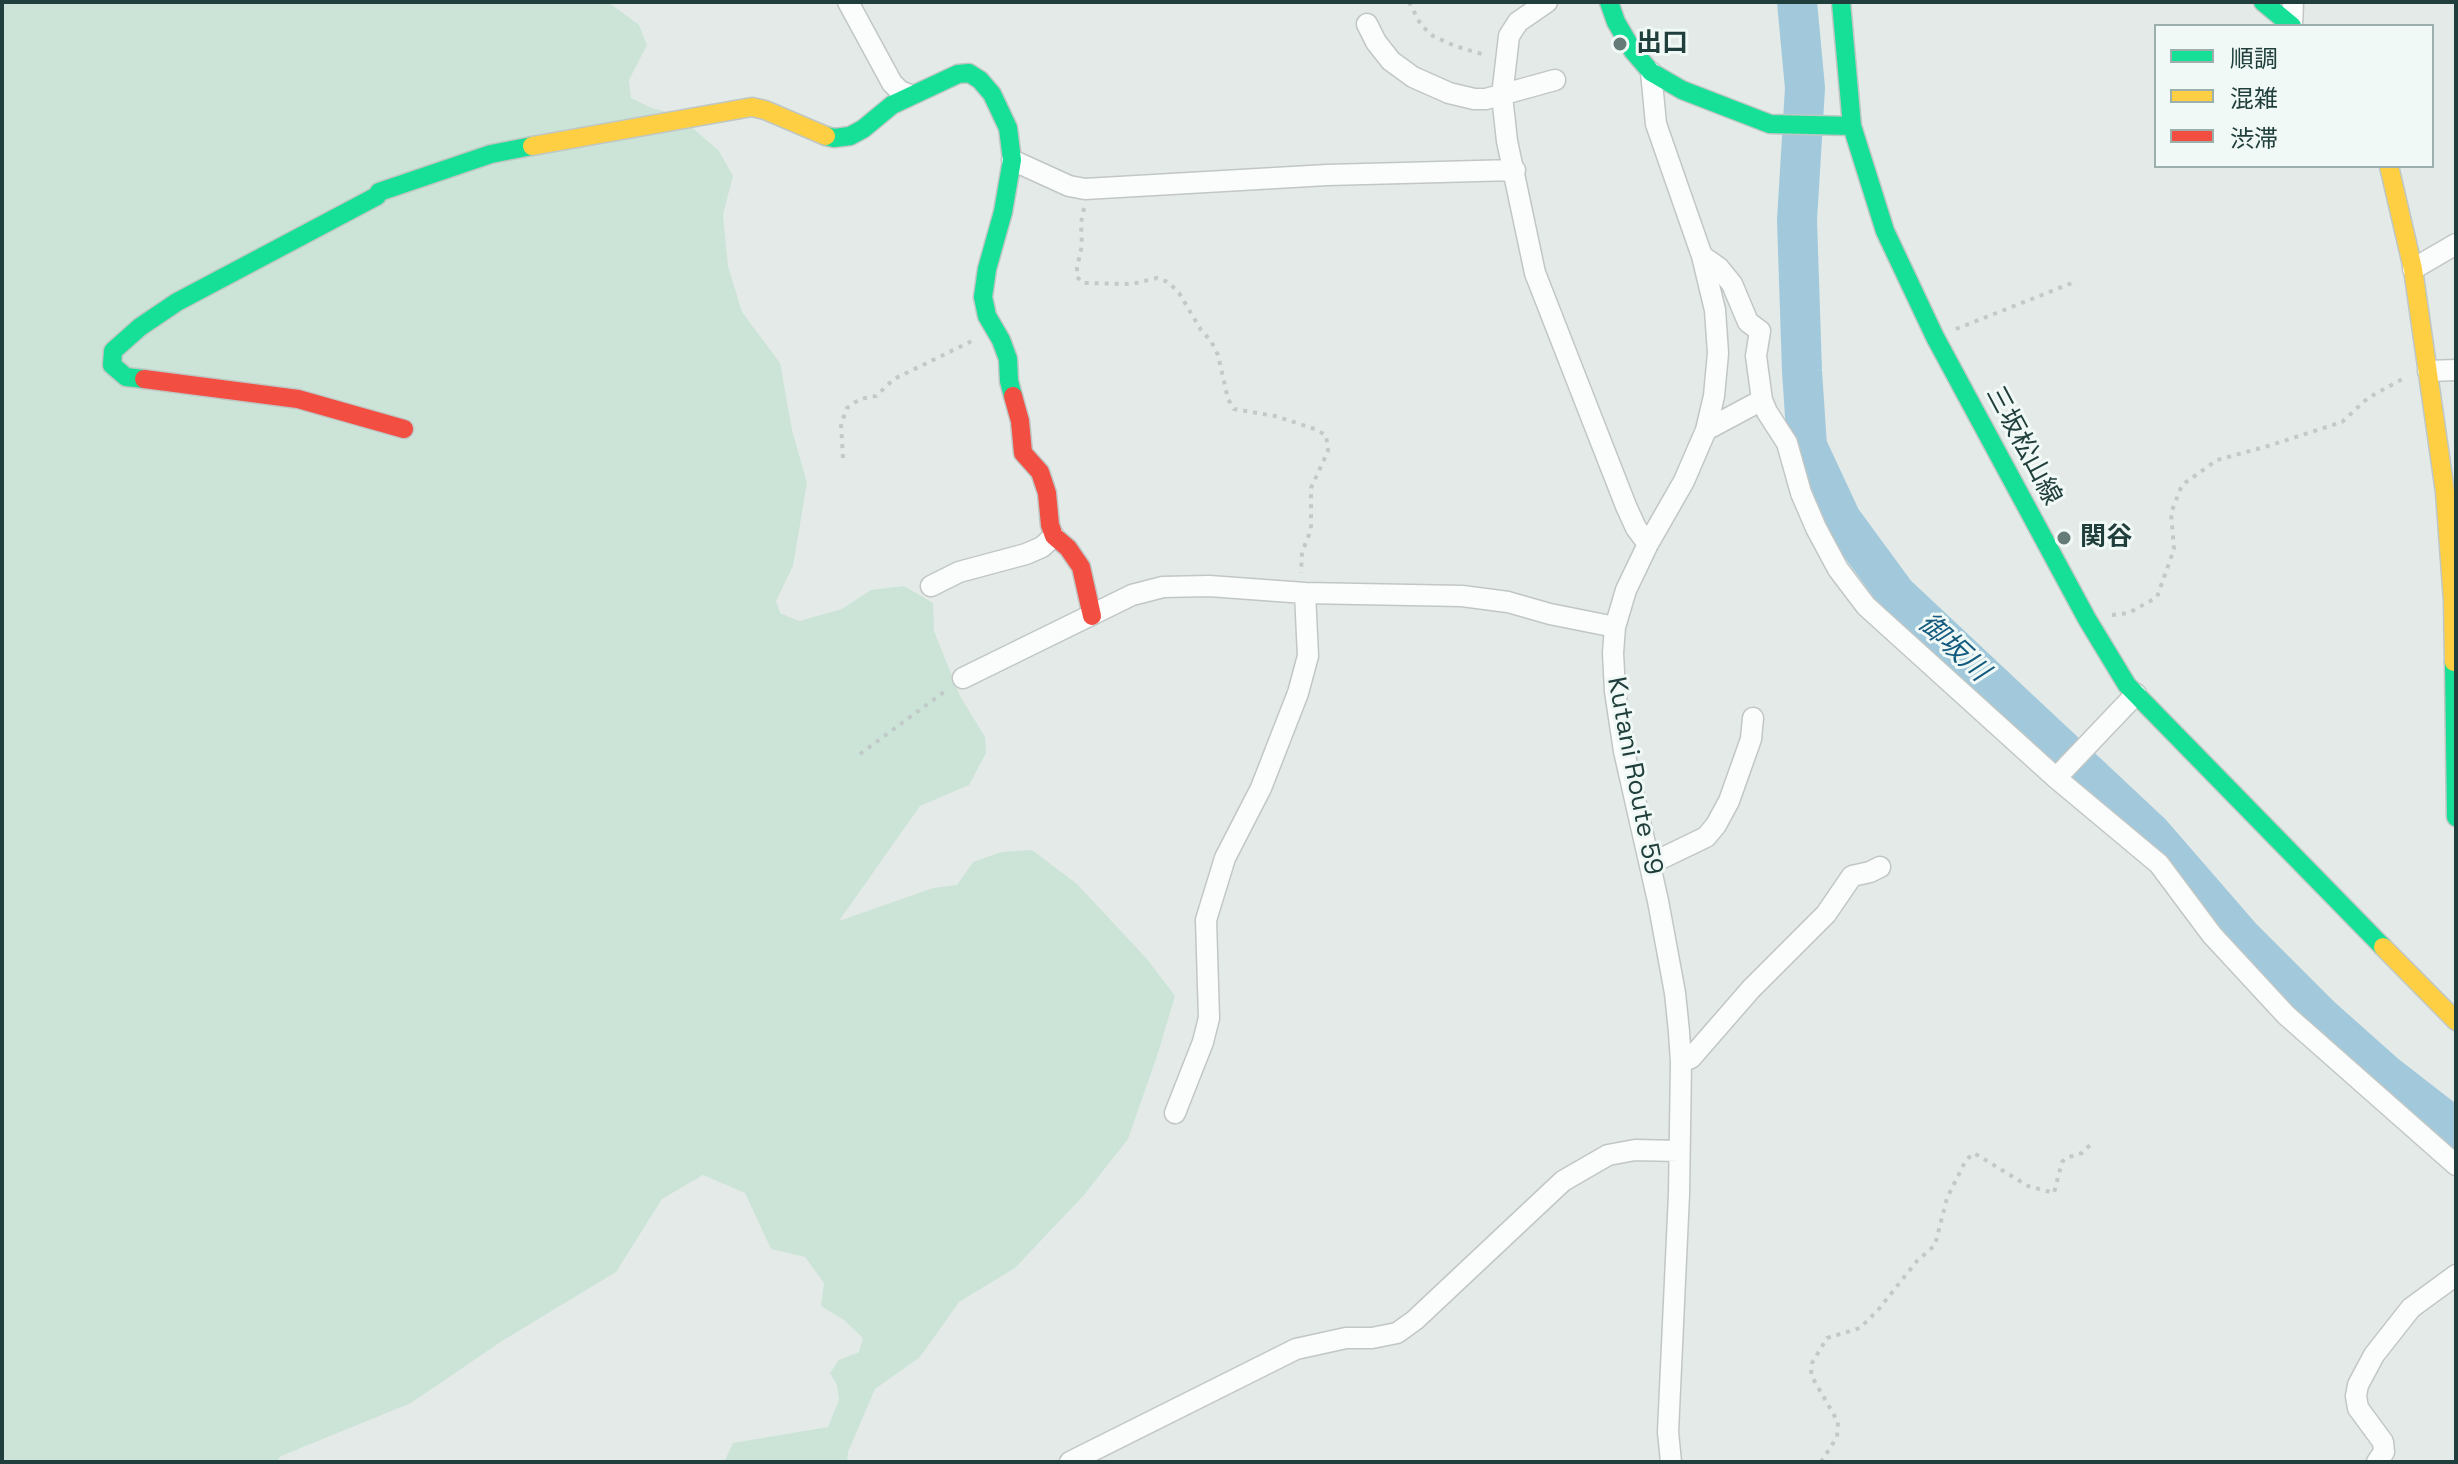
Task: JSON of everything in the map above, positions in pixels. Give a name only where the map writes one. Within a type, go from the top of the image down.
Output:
[{"type":"main road","points":[[1609,2],[1633,51],[1651,72],[1682,90],[1770,124],[1845,126]]},
{"type":"main road","name":"三坂松山線","points":[[1841,2],[1845,126],[1885,231],[1935,337],[2087,619],[2127,685],[2456,1021]]},
{"type":"main road","points":[[2263,2],[2290,24]]},
{"type":"main road","points":[[404,429],[298,399],[126,377],[112,365],[113,351],[140,327],[177,302],[377,196],[379,192],[491,154],[752,107],[822,135],[834,138],[850,136],[910,95],[958,74],[969,73],[992,94],[1008,128],[1012,160],[1003,212],[987,269],[983,297],[987,316],[1008,359],[1009,381],[1020,421],[1023,453],[1040,472],[1054,536],[1068,548],[1081,567],[1092,616]]},
{"type":"main road","points":[[2389,168],[2413,269],[2445,492],[2453,601],[2456,817]]},
{"type":"street","points":[[848,2],[892,83],[910,95]]},
{"type":"street","points":[[1547,2],[1518,22],[1509,36],[1502,96],[1507,141],[1535,273],[1626,506],[1648,544]]},
{"type":"street","points":[[2292,24],[2293,2]]},
{"type":"street","points":[[1367,24],[1391,61],[1413,77],[1449,93],[1474,99],[1502,96],[1555,80]]},
{"type":"street","name":"Kutani Route 59","points":[[1651,72],[1656,124],[1702,256],[1715,310],[1718,353],[1714,396],[1706,430],[1684,481],[1626,590],[1615,627],[1613,653],[1624,751],[1675,993],[1681,1062],[1679,1194],[1668,1432],[1671,1462]]},
{"type":"street","points":[[1012,160],[1069,186],[1085,189],[1327,175],[1515,170]]},
{"type":"street","points":[[2413,269],[2456,244]]},
{"type":"street","points":[[1702,256],[1719,268],[1732,284],[1748,322],[1760,331],[1756,356],[1762,400],[1787,443],[1801,493],[1816,528],[1838,569],[1866,606],[2159,864],[2212,935],[2286,1015],[2456,1165]]},
{"type":"street","points":[[2428,371],[2456,370]]},
{"type":"street","points":[[1706,430],[1762,400]]},
{"type":"street","points":[[931,586],[959,572],[1026,554],[1042,547],[1054,536]]},
{"type":"street","points":[[963,678],[1132,595],[1163,587],[1462,596],[1508,602],[1615,627]]},
{"type":"street","points":[[1175,1113],[1203,1042],[1209,1018],[1206,920],[1225,858],[1261,788],[1298,693],[1308,656],[1305,593]]},
{"type":"street","points":[[2058,776],[2136,694]]},
{"type":"street","points":[[1650,864],[1706,837],[1716,825],[1729,801],[1751,739],[1753,718]]},
{"type":"street","points":[[1681,1062],[1691,1058],[1751,989],[1826,914],[1852,876],[1880,867]]},
{"type":"street","points":[[1070,1462],[1296,1349],[1346,1338],[1372,1338],[1397,1333],[1415,1320],[1563,1181],[1608,1155],[1635,1150],[1679,1151]]},
{"type":"street","points":[[2377,1462],[2384,1452],[2383,1442],[2358,1408],[2358,1385],[2374,1355],[2411,1308],[2456,1275]]},
{"type":"path","points":[[1409,2],[1421,25],[1433,36],[1455,46],[1504,60]]},
{"type":"path","points":[[1085,189],[1077,277],[1083,283],[1132,284],[1157,278],[1168,282],[1179,293],[1211,341],[1218,355],[1228,399],[1234,409],[1275,416],[1326,435],[1328,451],[1311,488],[1311,530],[1300,567],[1305,593]]},
{"type":"path","points":[[1935,337],[2077,281]]},
{"type":"path","points":[[843,458],[841,424],[847,408],[860,399],[876,396],[894,379],[994,328]]},
{"type":"path","points":[[2087,619],[2129,613],[2157,597],[2174,549],[2171,513],[2182,485],[2217,460],[2342,422],[2368,398],[2387,386],[2399,379],[2428,371]]},
{"type":"path","points":[[860,754],[963,678]]},
{"type":"path","points":[[1821,1462],[1837,1437],[1838,1422],[1811,1375],[1812,1363],[1827,1338],[1860,1328],[1917,1261],[1935,1245],[1947,1198],[1966,1160],[1974,1153],[2028,1186],[2054,1193],[2062,1162],[2082,1153],[2090,1145]]},
{"type":"green space","points":[[2,2],[608,2],[639,25],[647,45],[629,80],[631,98],[678,115],[719,151],[733,176],[723,214],[728,266],[742,312],[780,363],[792,430],[807,483],[793,566],[776,601],[780,613],[799,621],[842,609],[871,590],[904,586],[933,603],[934,631],[960,696],[985,737],[986,753],[969,785],[920,806],[839,921],[933,888],[957,885],[973,862],[1001,852],[1032,850],[1077,884],[1147,959],[1175,996],[1128,1139],[1084,1195],[1015,1268],[959,1302],[920,1357],[875,1389],[848,1452],[847,1462],[724,1462],[733,1443],[828,1427],[839,1400],[837,1385],[830,1373],[839,1360],[859,1352],[863,1338],[844,1320],[821,1306],[824,1283],[805,1257],[771,1249],[745,1193],[703,1175],[662,1199],[616,1272],[502,1341],[411,1403],[281,1456],[276,1462],[2,1462]]},
{"type":"waterway","name":"御坂川","points":[[1797,2],[1805,88],[1797,220],[1807,446],[1841,519],[1896,594],[2151,833],[2243,939],[2320,1016],[2384,1073],[2456,1129]]},
{"type":"traffic: fast","points":[[1609,2],[1616,22],[1633,51],[1651,72],[1682,90],[1770,124],[1852,126]]},
{"type":"traffic: fast","points":[[1841,2],[1852,126],[1885,231],[1935,337],[2087,619],[2127,685],[2383,947]]},
{"type":"traffic: fast","points":[[2263,2],[2290,24]]},
{"type":"traffic: fast","points":[[826,136],[850,136],[892,105],[958,74],[969,73],[992,94],[1008,128],[1012,160],[983,297],[987,316],[1008,359],[1013,396]]},
{"type":"traffic: fast","points":[[144,379],[126,377],[112,365],[113,351],[140,327],[177,302],[377,196],[379,192],[491,154],[532,146]]},
{"type":"traffic: fast","points":[[2454,662],[2456,817]]},
{"type":"traffic: slow","points":[[532,146],[752,107],[826,136]]},
{"type":"traffic: slow","points":[[2389,168],[2413,269],[2445,492],[2454,662]]},
{"type":"traffic: slow","points":[[2383,947],[2456,1021]]},
{"type":"traffic: jam","points":[[144,379],[298,399],[404,429]]},
{"type":"traffic: jam","points":[[1013,396],[1020,421],[1023,453],[1040,472],[1054,536],[1068,548],[1081,567],[1092,616]]},
{"type":"place","name":"出口","points":[[1620,44]]},
{"type":"place","name":"関谷","points":[[2064,538]]}]
